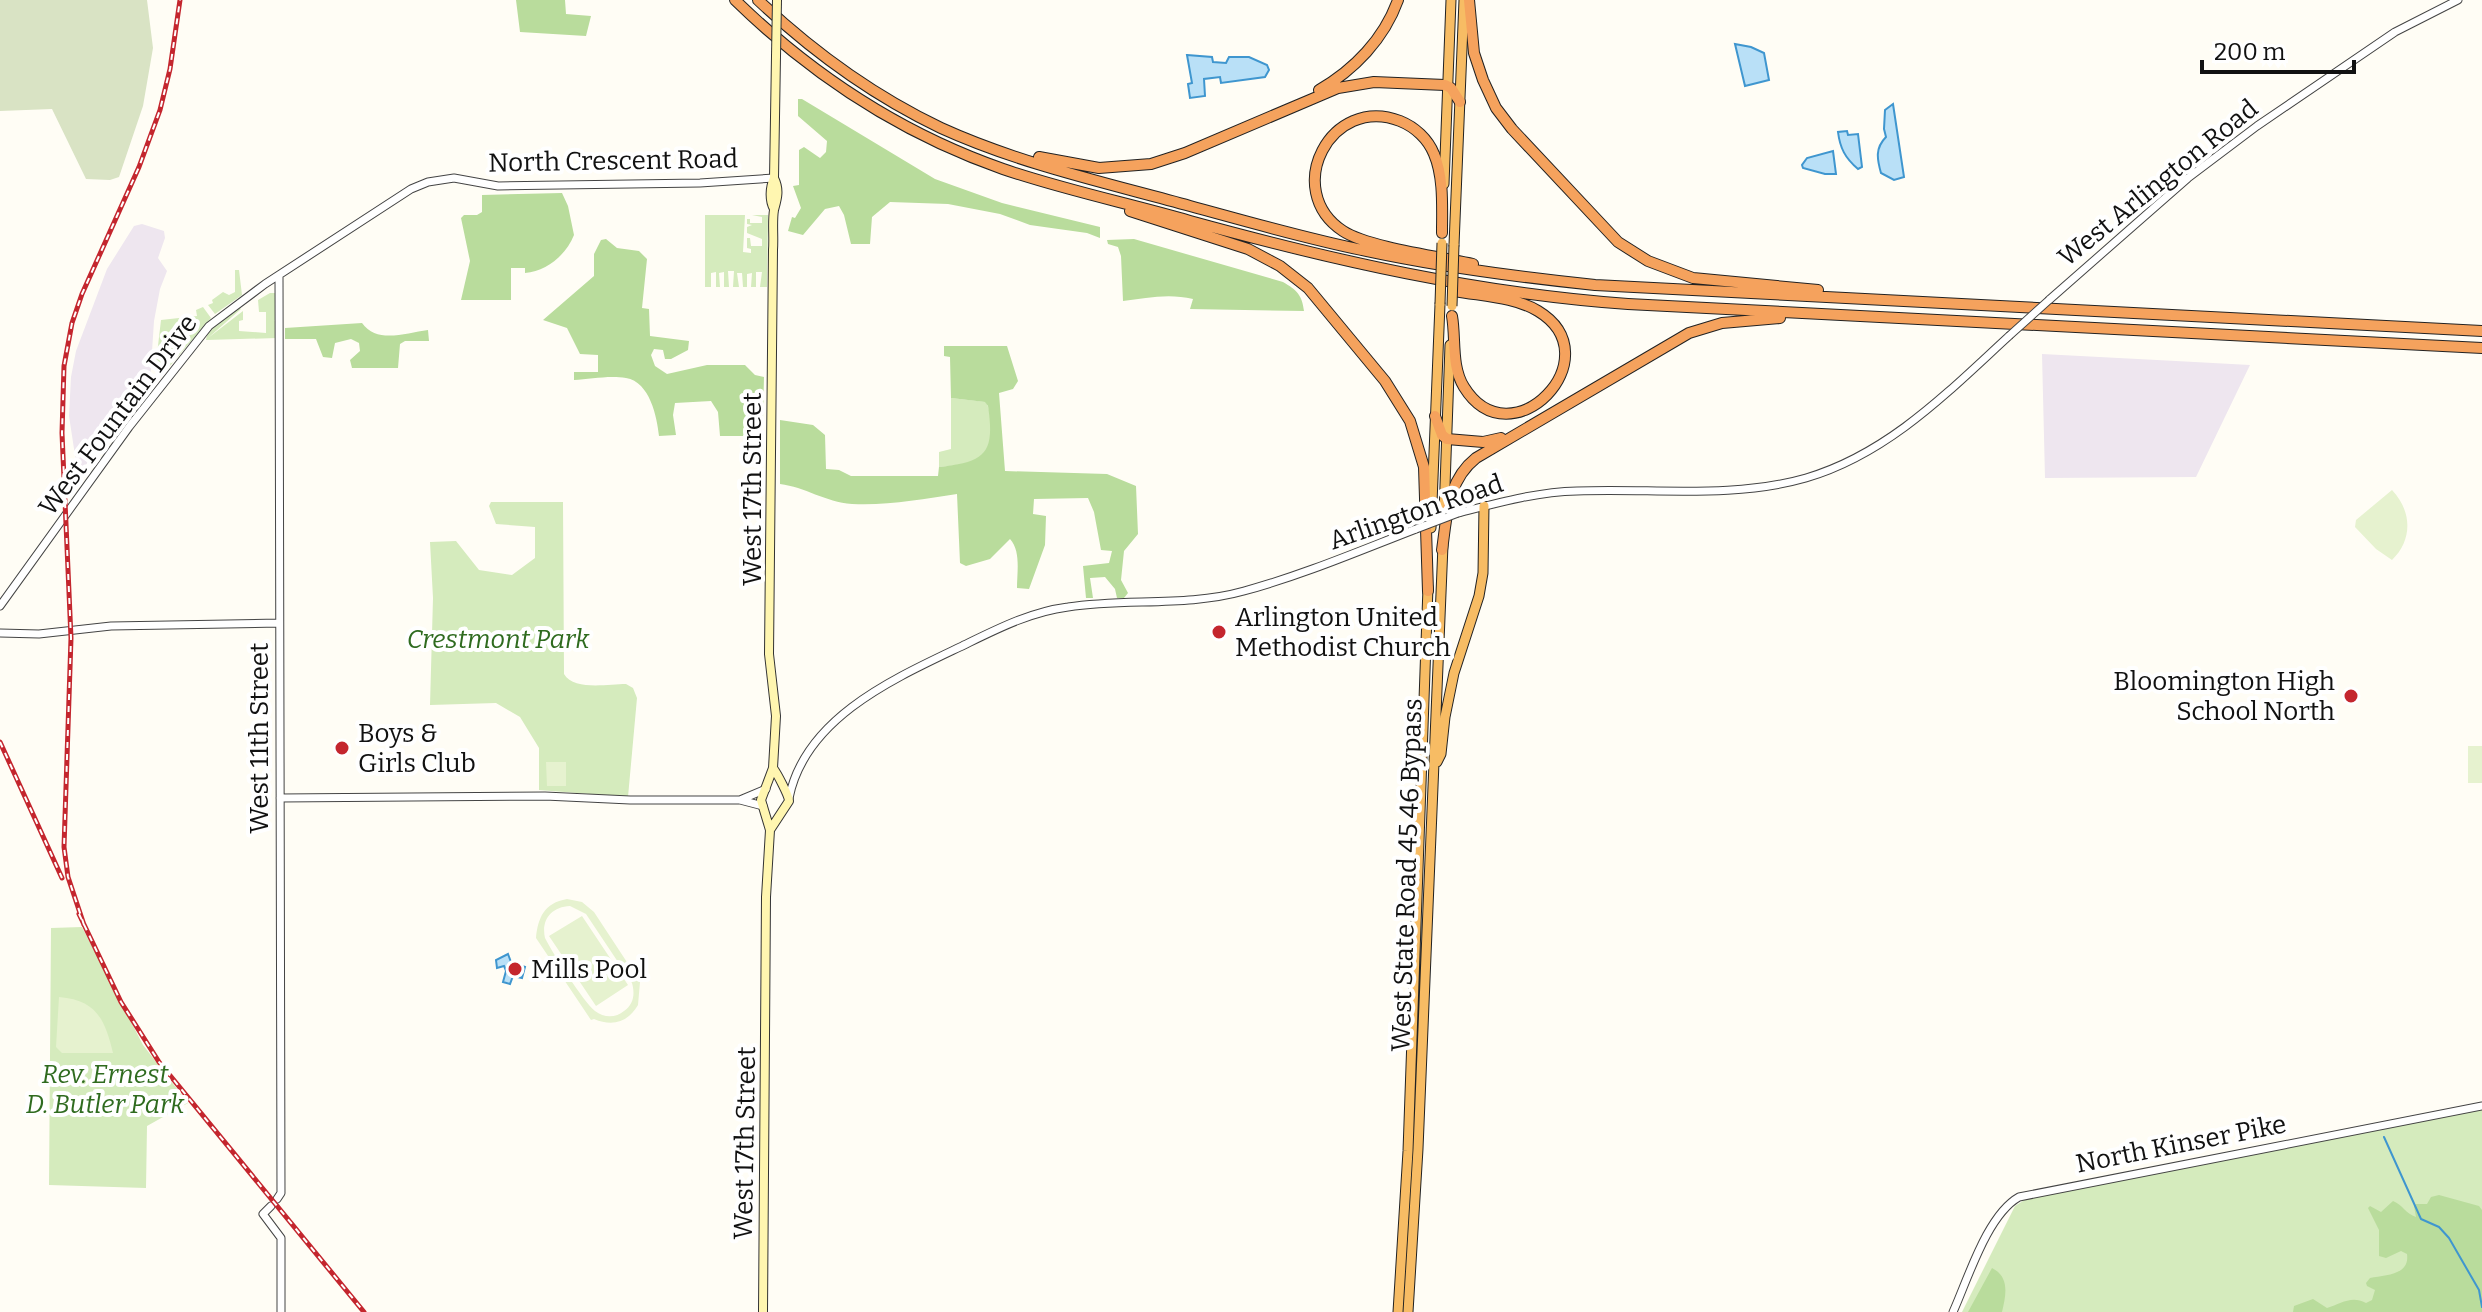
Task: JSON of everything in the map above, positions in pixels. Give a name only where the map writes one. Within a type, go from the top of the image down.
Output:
[{"type":"highway","points":[[735,0],[796,56],[872,109],[954,151],[1060,186],[1432,286],[1538,311],[1556,328],[1564,349],[1562,373],[1554,390],[1538,405],[1516,412],[1495,411],[1476,401],[1466,390],[1457,371],[1452,311]]},
{"type":"highway","points":[[758,0],[810,47],[855,80],[960,136],[1047,166],[1313,239],[1430,264],[1622,287],[2482,331]]},
{"type":"highway","points":[[1287,110],[1355,64],[1376,41],[1398,0]]},
{"type":"highway","name":"West State Road 45 46 Bypass","points":[[1398,1312],[1409,1110],[1451,0]]},
{"type":"highway","points":[[1466,0],[1474,53],[1496,108],[1588,212],[1635,254],[1666,269],[1703,280],[1891,300]]},
{"type":"highway","name":"West State Road 45 46 Bypass","points":[[1408,1312],[1419,1126],[1466,0]]},
{"type":"highway","points":[[960,136],[992,141],[1064,163],[1123,168],[1168,160],[1356,83],[1448,85],[1460,102]]},
{"type":"highway","points":[[1442,238],[1438,166],[1429,145],[1418,132],[1400,121],[1375,117],[1350,122],[1331,137],[1318,160],[1315,182],[1321,206],[1339,228],[1367,241],[1521,277]]},
{"type":"highway","points":[[1060,186],[1248,249],[1280,266],[1308,288],[1393,391],[1415,432],[1425,479],[1428,591]]},
{"type":"highway","points":[[1372,268],[1564,299],[2482,348]]},
{"type":"highway","points":[[1442,550],[1450,496],[1462,472],[1476,458],[1669,343],[1705,327],[1743,319],[1877,317]]},
{"type":"highway","points":[[1435,416],[1442,435],[1459,442],[1492,441],[1541,418]]},
{"type":"highway","points":[[1434,769],[1441,754],[1454,673],[1479,596],[1483,573],[1484,506]]},
{"type":"highway","points":[[1418,880],[1429,896]]},
{"type":"highway","points":[[1409,1110],[1419,1126]]},
{"type":"main road","name":"West 17th Street","points":[[766,789],[773,768],[776,707],[769,650],[774,209],[771,201],[777,0]]},
{"type":"main road","name":"West 17th Street","points":[[773,768],[780,787]]},
{"type":"main road","points":[[780,787],[787,791],[787,807],[780,813],[771,813],[763,807],[761,797],[766,789],[780,787]]},
{"type":"main road","name":"West 17th Street","points":[[763,807],[770,830],[766,921],[763,1312]]},
{"type":"main road","name":"West 17th Street","points":[[770,830],[780,813]]},
{"type":"street","name":"West Arlington Road","points":[[2049,300],[2188,178],[2257,126],[2395,32],[2458,0]]},
{"type":"street","name":"North Crescent Road","points":[[454,178],[498,186],[700,183],[774,178]]},
{"type":"street","name":"West Fountain Drive","points":[[0,606],[129,427],[209,326],[224,312],[411,189],[428,182],[454,178]]},
{"type":"street","name":"West 11th Street","points":[[279,275],[281,1193],[263,1214],[281,1238],[281,1312]]},
{"type":"street","name":"Arlington Road","points":[[780,787],[794,775],[824,734],[864,698],[939,657],[1024,617],[1088,604],[1193,599],[1243,592],[1322,566],[1458,513],[1550,493],[1636,489],[1732,490],[1809,477],[1861,455],[1902,429],[2049,300]]},
{"type":"street","points":[[0,633],[39,634],[111,626],[279,623]]},
{"type":"street","name":"Arlington Road","points":[[789,798],[794,775]]},
{"type":"street","points":[[740,800],[766,789]]},
{"type":"street","points":[[280,798],[545,796],[740,800],[763,807]]},
{"type":"street","name":"North Kinser Pike","points":[[1953,1312],[1994,1224],[2008,1204],[2019,1197],[2482,1106]]},
{"type":"shaded area","points":[[142,224],[164,231],[165,238],[158,258],[167,271],[154,321],[150,382],[78,475],[69,416],[76,351],[107,269],[134,226]]},
{"type":"shaded area","points":[[2042,354],[2250,365],[2196,477],[2045,478]]},
{"type":"green space","points":[[0,0],[147,0],[153,48],[143,106],[119,177],[110,180],[86,179],[52,109],[0,111]]},
{"type":"green space","points":[[516,0],[565,0],[566,14],[591,16],[586,36],[520,32]]},
{"type":"green space","points":[[798,99],[935,179],[1002,203],[1100,227],[1100,238],[1087,233],[1030,225],[1000,214],[948,204],[890,202],[872,217],[870,244],[851,244],[839,206],[825,209],[803,235],[788,231],[792,217],[795,218],[801,208],[793,186],[799,185],[799,150],[804,147],[820,158],[826,152],[827,141],[798,116]]},
{"type":"green space","points":[[562,193],[574,235],[561,255],[533,272],[525,273],[525,268],[511,268],[511,300],[461,300],[470,261],[461,218],[482,212],[482,195]]},
{"type":"green space","points":[[705,215],[745,215],[743,252],[751,253],[751,249],[747,248],[747,238],[750,238],[751,246],[762,246],[762,239],[747,233],[747,227],[752,225],[747,224],[747,219],[750,223],[762,223],[762,217],[752,215],[768,215],[767,287],[760,287],[762,272],[756,272],[756,287],[751,287],[752,273],[747,274],[747,287],[743,287],[742,273],[737,273],[739,287],[733,287],[734,271],[728,271],[729,287],[724,287],[724,272],[719,273],[720,287],[716,287],[716,272],[711,273],[711,287],[705,287]]},
{"type":"green space","points":[[606,239],[617,248],[639,251],[647,259],[642,308],[649,309],[650,336],[689,341],[688,350],[671,359],[665,359],[663,350],[654,349],[651,355],[655,366],[667,374],[707,365],[745,365],[755,375],[764,377],[763,417],[746,415],[746,436],[720,436],[718,412],[711,401],[675,403],[676,435],[659,436],[651,401],[634,381],[613,377],[574,380],[574,372],[598,372],[598,355],[580,354],[567,328],[543,320],[594,276],[594,254],[601,240]]},
{"type":"green space","points":[[1134,239],[1283,282],[1298,294],[1304,311],[1190,309],[1193,299],[1175,296],[1123,301],[1121,256],[1118,247],[1108,244],[1107,240]]},
{"type":"green space","points":[[235,270],[239,270],[242,295],[215,314],[208,305],[223,292],[229,295],[235,292]]},
{"type":"green space","points":[[276,293],[274,321],[277,338],[206,340],[214,325],[239,307],[241,309],[208,338],[243,311],[239,331],[266,333],[266,312],[259,312],[258,300]]},
{"type":"green space","points":[[203,307],[211,318],[168,368],[159,370],[156,363],[161,320],[197,316],[196,310]]},
{"type":"green space","points":[[362,323],[383,335],[428,330],[429,341],[405,341],[400,344],[398,368],[352,368],[350,360],[360,351],[359,343],[351,339],[335,343],[332,358],[323,357],[316,339],[285,339],[285,328]]},
{"type":"green space","points":[[944,346],[1007,346],[1018,381],[1013,389],[999,393],[1005,471],[1107,474],[1136,486],[1138,534],[1124,551],[1121,580],[1128,593],[1124,598],[1117,598],[1115,589],[1105,577],[1090,578],[1093,598],[1086,598],[1083,566],[1109,563],[1112,551],[1101,550],[1094,512],[1088,498],[1034,499],[1033,514],[1046,516],[1045,545],[1029,589],[1017,588],[1017,556],[1010,539],[990,559],[966,566],[960,563],[957,494],[891,503],[852,504],[780,484],[780,420],[813,425],[825,435],[826,469],[839,470],[851,476],[938,476],[939,467],[977,458],[988,445],[988,406],[985,402],[951,398],[950,357],[944,356]]},
{"type":"green space","points":[[951,398],[986,402],[990,438],[988,448],[977,459],[939,467],[939,452],[951,449]]},
{"type":"green space","points":[[2392,490],[2406,516],[2407,535],[2392,560],[2376,549],[2355,527],[2356,520]]},
{"type":"green space","name":"Crestmont Park","points":[[491,502],[563,502],[564,674],[583,685],[626,684],[633,688],[637,698],[628,797],[539,790],[539,748],[520,717],[496,703],[430,705],[433,598],[430,542],[456,541],[479,570],[512,575],[535,558],[535,527],[496,524],[489,506]]},
{"type":"green space","points":[[2468,746],[2482,746],[2482,783],[2468,783]]},
{"type":"green space","points":[[546,762],[566,762],[566,786],[547,786]]},
{"type":"green space","points":[[559,901],[582,902],[594,912],[640,982],[638,1005],[625,1019],[614,1023],[591,1020],[536,938],[544,912]],"holes":[[[570,906],[586,914],[632,983],[632,1002],[617,1015],[602,1015],[590,1006],[545,938],[546,920],[558,909]]]},
{"type":"green space","points":[[582,916],[628,985],[596,1006],[549,936]]},
{"type":"green space","name":"Rev. Ernest D. Butler Park","points":[[82,927],[143,1045],[188,1103],[147,1126],[146,1188],[49,1185],[51,928]]},
{"type":"green space","points":[[59,997],[82,1002],[97,1013],[113,1053],[62,1053],[56,1047]]},
{"type":"green space","points":[[2482,1109],[2482,1312],[1962,1312],[2015,1206],[2026,1199]]},
{"type":"green space","points":[[2439,1195],[2479,1206],[2482,1210],[2482,1312],[2293,1312],[2294,1306],[2313,1299],[2327,1308],[2351,1300],[2366,1303],[2372,1300],[2375,1290],[2366,1283],[2370,1278],[2401,1270],[2407,1261],[2407,1254],[2401,1251],[2386,1258],[2379,1256],[2379,1230],[2368,1208],[2370,1206],[2381,1212],[2393,1201],[2416,1217],[2416,1204],[2427,1204],[2431,1197]]},
{"type":"green space","points":[[1992,1268],[2004,1281],[2002,1312],[1968,1312]]},
{"type":"water","points":[[1735,44],[1764,53],[1769,80],[1745,86]]},
{"type":"water","points":[[1187,55],[1212,57],[1213,62],[1226,63],[1229,57],[1249,57],[1267,65],[1269,70],[1265,77],[1221,83],[1220,77],[1204,79],[1205,96],[1190,98],[1188,84],[1192,83]]},
{"type":"water","points":[[1893,104],[1904,177],[1894,180],[1881,173],[1878,158],[1880,145],[1886,137],[1885,110]]},
{"type":"water","points":[[1847,131],[1848,135],[1858,134],[1862,167],[1858,169],[1846,157],[1840,143],[1838,132]]},
{"type":"water","points":[[1833,151],[1836,174],[1803,168],[1807,158]]},
{"type":"water","name":"Mills Pool","points":[[508,954],[511,962],[525,967],[522,978],[513,976],[510,984],[503,982],[506,971],[504,966],[497,968],[496,960]]},
{"type":"waterway","points":[[2384,1137],[2421,1219],[2439,1227],[2449,1238],[2479,1290],[2482,1307]]},
{"type":"railway","points":[[84,925],[68,877],[64,847],[71,638],[62,433],[64,366],[72,323],[82,294],[139,167],[160,110],[170,69],[180,0]]},
{"type":"railway","points":[[0,742],[62,878]]},
{"type":"railway","points":[[79,914],[121,1002],[159,1062],[364,1312]]},
{"type":"place","name":"Arlington United Methodist Church","points":[[1219,632]]},
{"type":"place","name":"Bloomington High School North","points":[[2351,696]]},
{"type":"place","name":"Boys & Girls Club","points":[[342,748]]},
{"type":"place","name":"Mills Pool","points":[[515,969]]}]
